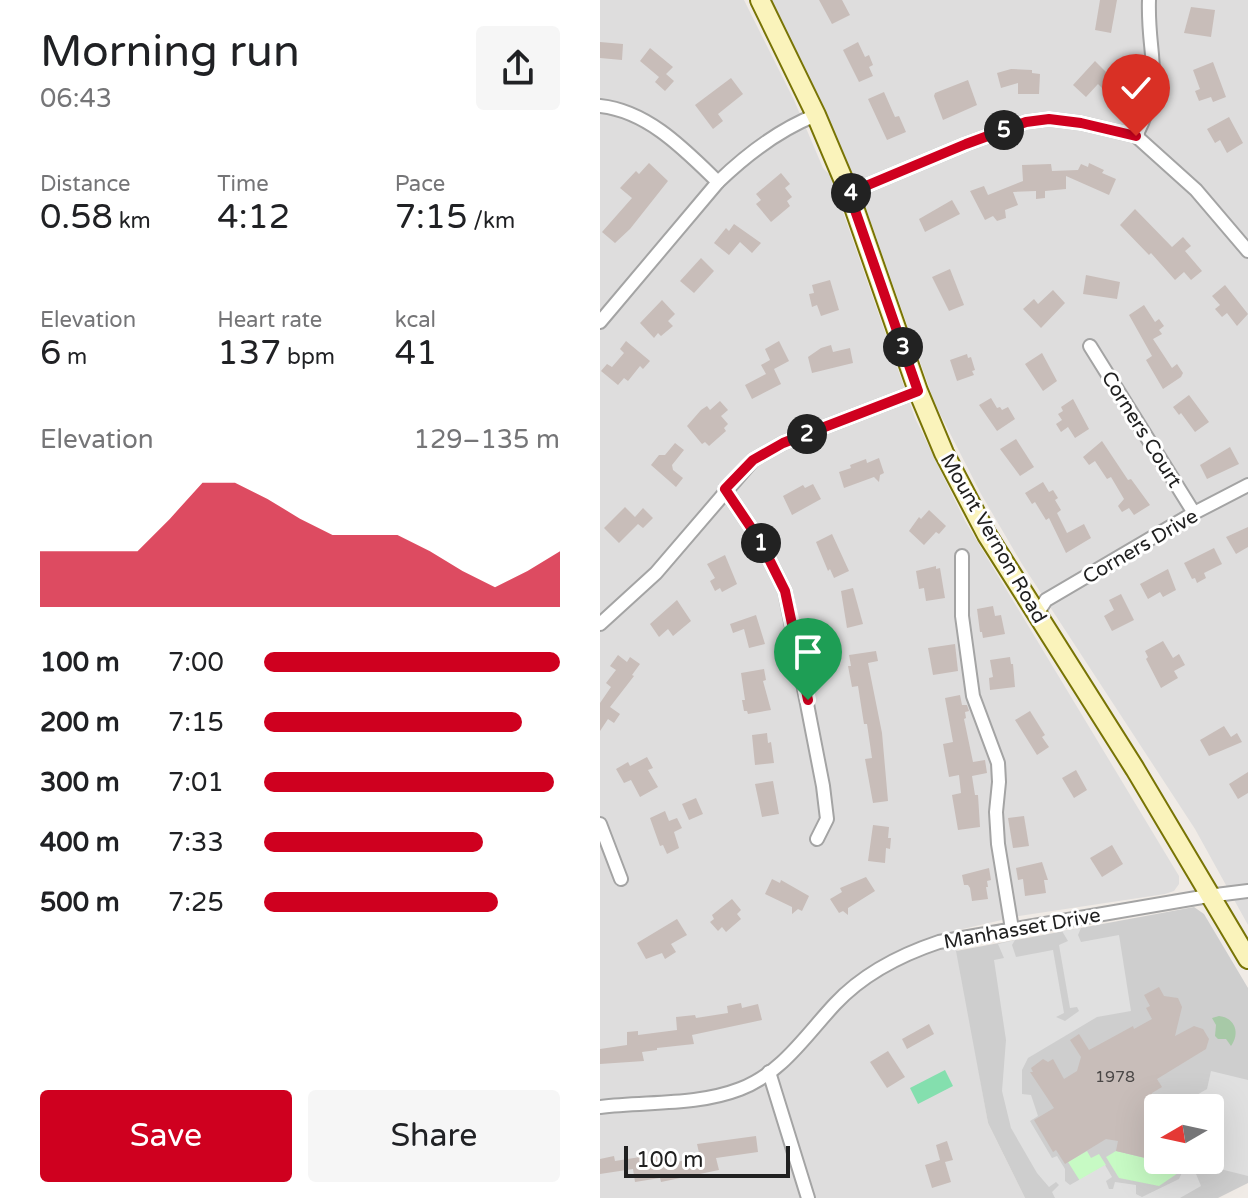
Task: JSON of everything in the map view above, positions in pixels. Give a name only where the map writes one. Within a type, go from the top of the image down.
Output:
[{"type":"main road","name":"Mount Vernon Road","points":[[760,0],[816,115],[849,193],[918,391],[944,453],[973,508],[1135,769],[1248,959]]},
{"type":"street","points":[[1136,136],[1147,114],[1155,80],[1148,25],[1149,0]]},
{"type":"street","points":[[600,106],[632,114],[661,132],[718,182]]},
{"type":"street","points":[[600,322],[718,182],[759,146],[816,115]]},
{"type":"street","points":[[849,193],[1026,122],[1049,119],[1081,123],[1136,136],[1196,190],[1248,251]]},
{"type":"street","name":"Corners Court","points":[[1090,346],[1194,513]]},
{"type":"street","points":[[600,624],[656,573],[753,460],[783,443],[918,391]]},
{"type":"street","name":"Corners Drive","points":[[1037,614],[1046,600],[1248,485]]},
{"type":"street","points":[[725,489],[760,541],[785,591],[801,660],[824,791],[827,819],[817,839]]},
{"type":"street","points":[[962,556],[962,616],[973,696],[998,763],[998,847],[1012,929]]},
{"type":"street","points":[[600,824],[621,879]]},
{"type":"street","name":"Manhasset Drive","points":[[600,1107],[685,1100],[738,1090],[789,1057],[836,1002],[870,974],[897,957],[939,942],[1248,891]]},
{"type":"street","points":[[769,1072],[808,1198]]},
{"type":"shaded area","points":[[600,0],[744,0],[794,100],[823,168],[830,175],[915,418],[965,521],[1179,876],[1179,884],[1174,891],[1165,894],[1019,916],[954,931],[988,1123],[1025,1198],[600,1198]]},
{"type":"shaded area","points":[[771,0],[1248,0],[1248,925],[1195,829],[1022,564],[981,494],[935,404],[864,203]]},
{"type":"shaded area","points":[[1194,907],[1204,914],[1248,988],[1248,1183],[1218,1198],[1025,1198],[988,1123],[956,951]]},
{"type":"shaded area","points":[[1081,928],[1078,935],[1081,942],[1119,935],[1131,1011],[1097,1017],[1028,1058],[1022,1070],[1022,1094],[1031,1095],[1038,1116],[1030,1121],[1052,1158],[1057,1156],[1065,1169],[1065,1181],[1070,1185],[1105,1165],[1112,1177],[1106,1181],[1109,1189],[1113,1189],[1115,1182],[1136,1185],[1136,1194],[1142,1197],[1179,1179],[1181,1174],[1196,1174],[1201,1186],[1180,1198],[1055,1198],[1052,1192],[1059,1185],[1056,1182],[1049,1187],[1037,1173],[1011,1128],[1002,1091],[1006,1040],[994,960],[1004,958],[998,944],[1015,940],[1012,945],[1016,957],[1053,950],[1064,1013],[1056,1017],[1065,1021],[1079,1011],[1077,1007],[1070,1008],[1059,945],[1068,941],[1062,931]]},
{"type":"shaded area","points":[[1211,1071],[1248,1080],[1248,1176],[1224,1170],[1224,1094],[1198,1094],[1207,1089]]},
{"type":"green space","points":[[1225,1017],[1235,1027],[1231,1046],[1226,1039],[1215,1036],[1216,1025],[1212,1018]]},
{"type":"green space","points":[[945,1070],[953,1086],[918,1104],[910,1088]]},
{"type":"green space","points":[[1087,1151],[1091,1158],[1099,1154],[1106,1165],[1080,1181],[1068,1162]]},
{"type":"green space","points":[[1116,1151],[1144,1158],[1144,1174],[1177,1174],[1159,1186],[1119,1178],[1106,1157]]},
{"type":"building","points":[[819,0],[842,0],[850,15],[832,24]]},
{"type":"building","points":[[1100,0],[1117,0],[1111,33],[1095,30]]},
{"type":"building","points":[[1191,7],[1215,10],[1211,37],[1184,33]]},
{"type":"building","points":[[600,42],[623,44],[622,60],[600,58]]},
{"type":"building","points":[[858,42],[873,65],[869,67],[873,76],[859,82],[843,50]]},
{"type":"building","points":[[650,48],[673,67],[666,74],[674,81],[665,91],[655,82],[659,77],[640,61]]},
{"type":"building","points":[[1095,61],[1116,82],[1106,92],[1098,84],[1086,97],[1073,85]]},
{"type":"building","points":[[1213,62],[1226,97],[1213,102],[1211,97],[1199,101],[1195,91],[1200,89],[1193,70]]},
{"type":"building","points":[[1011,69],[1032,70],[1032,73],[1040,74],[1039,94],[1018,94],[1018,83],[1001,88],[997,73]]},
{"type":"building","points":[[731,78],[743,94],[718,114],[723,121],[713,129],[695,105]]},
{"type":"building","points":[[968,80],[977,105],[943,120],[935,93]]},
{"type":"building","points":[[884,92],[895,117],[899,116],[906,132],[887,140],[868,99]]},
{"type":"building","points":[[1229,117],[1243,143],[1227,153],[1220,140],[1215,143],[1207,129]]},
{"type":"building","points":[[649,163],[668,181],[615,243],[602,232],[632,198],[620,188],[636,171],[639,174]]},
{"type":"building","points":[[1089,163],[1116,179],[1109,195],[1066,176],[1066,189],[1045,191],[1045,198],[1036,199],[1036,191],[1013,192],[1018,205],[1005,210],[1006,218],[997,221],[993,216],[985,220],[970,191],[984,186],[988,195],[1023,181],[1022,165],[1051,164],[1052,171],[1078,170],[1081,164],[1088,167]]},
{"type":"building","points":[[781,173],[790,184],[785,188],[792,197],[787,201],[790,206],[771,222],[756,204],[761,200],[756,194]]},
{"type":"building","points":[[952,200],[960,214],[925,232],[919,219]]},
{"type":"building","points":[[1135,209],[1172,247],[1183,237],[1191,246],[1185,251],[1202,271],[1191,280],[1184,272],[1175,280],[1120,225]]},
{"type":"building","points":[[734,224],[761,243],[752,253],[740,242],[729,255],[714,243],[726,228],[729,231]]},
{"type":"building","points":[[701,258],[714,271],[694,293],[680,281]]},
{"type":"building","points":[[950,269],[964,305],[949,311],[932,277]]},
{"type":"building","points":[[1086,275],[1120,282],[1117,299],[1083,294]]},
{"type":"building","points":[[830,280],[839,310],[821,316],[817,305],[812,307],[809,294],[814,293],[812,285]]},
{"type":"building","points":[[1225,285],[1248,314],[1237,326],[1227,313],[1222,317],[1215,309],[1220,305],[1212,296]]},
{"type":"building","points":[[1053,290],[1065,303],[1041,328],[1023,309],[1034,299],[1038,304]]},
{"type":"building","points":[[662,300],[675,314],[668,321],[673,326],[654,338],[640,323]]},
{"type":"building","points":[[1144,305],[1155,322],[1159,319],[1164,326],[1159,330],[1162,334],[1153,339],[1172,368],[1177,364],[1183,373],[1163,389],[1146,360],[1152,356],[1129,315]]},
{"type":"building","points":[[626,341],[650,361],[643,369],[640,366],[628,381],[624,378],[618,385],[601,371],[607,364],[612,367],[624,353],[620,349]]},
{"type":"building","points":[[779,341],[789,361],[774,369],[781,384],[752,399],[745,385],[766,374],[761,365],[770,360],[765,349]]},
{"type":"building","points":[[831,345],[833,352],[850,348],[853,363],[812,373],[808,357]]},
{"type":"building","points":[[1042,353],[1057,381],[1043,391],[1025,364]]},
{"type":"building","points":[[967,354],[968,358],[971,357],[974,375],[957,381],[950,360]]},
{"type":"building","points":[[1189,395],[1209,422],[1195,432],[1173,407]]},
{"type":"building","points":[[991,398],[997,408],[1002,410],[1008,407],[1015,419],[997,431],[979,405]]},
{"type":"building","points":[[1073,399],[1089,429],[1075,438],[1068,427],[1061,432],[1056,424],[1062,420],[1058,414],[1063,411],[1061,407]]},
{"type":"building","points":[[720,401],[728,410],[721,416],[728,424],[724,428],[726,431],[709,446],[705,442],[702,444],[687,426],[701,410],[707,406],[710,410]]},
{"type":"building","points":[[1016,439],[1034,467],[1020,476],[1000,449]]},
{"type":"building","points":[[1102,441],[1128,480],[1131,479],[1150,505],[1134,515],[1129,508],[1122,512],[1118,506],[1124,499],[1111,477],[1107,479],[1095,461],[1089,465],[1083,457]]},
{"type":"building","points":[[675,443],[684,450],[672,465],[673,470],[683,478],[676,487],[651,465]]},
{"type":"building","points":[[1230,447],[1239,464],[1207,479],[1200,465]]},
{"type":"building","points":[[879,458],[884,473],[880,475],[879,482],[874,477],[844,488],[839,472],[866,459],[867,463]]},
{"type":"building","points":[[1043,482],[1049,492],[1053,490],[1058,498],[1055,500],[1061,510],[1057,513],[1067,533],[1084,524],[1091,538],[1066,553],[1049,518],[1046,520],[1025,493]]},
{"type":"building","points":[[813,484],[821,499],[792,515],[783,496],[803,485],[805,488]]},
{"type":"building","points":[[625,507],[635,517],[643,508],[653,518],[643,528],[638,524],[619,543],[604,528]]},
{"type":"building","points":[[929,510],[946,526],[924,545],[909,531],[919,517],[921,519]]},
{"type":"building","points":[[1248,527],[1248,547],[1236,554],[1226,537]]},
{"type":"building","points":[[832,534],[849,571],[834,578],[816,542]]},
{"type":"building","points":[[1214,548],[1222,564],[1204,573],[1206,578],[1197,583],[1184,563]]},
{"type":"building","points":[[725,555],[737,584],[722,592],[720,588],[715,591],[710,581],[715,578],[707,564]]},
{"type":"building","points":[[936,566],[936,569],[940,568],[945,598],[926,601],[924,588],[919,589],[916,571]]},
{"type":"building","points":[[1168,569],[1176,590],[1163,597],[1160,592],[1148,599],[1140,584]]},
{"type":"building","points":[[853,588],[863,624],[847,628],[841,591]]},
{"type":"building","points":[[1121,594],[1134,620],[1112,631],[1104,616],[1114,610],[1109,600]]},
{"type":"building","points":[[677,600],[691,621],[673,636],[668,629],[659,637],[650,624]]},
{"type":"building","points":[[993,606],[995,616],[1001,615],[1005,634],[983,638],[977,609]]},
{"type":"building","points":[[756,615],[765,644],[749,648],[744,629],[733,633],[730,624]]},
{"type":"building","points":[[1163,641],[1173,658],[1179,654],[1185,665],[1174,671],[1178,678],[1161,688],[1145,651]]},
{"type":"building","points":[[955,644],[958,671],[933,675],[928,648]]},
{"type":"building","points":[[876,651],[878,661],[868,663],[882,733],[888,801],[873,803],[865,759],[872,758],[867,724],[864,724],[858,686],[852,687],[848,666],[851,666],[849,655]]},
{"type":"building","points":[[618,655],[627,662],[630,657],[640,664],[610,707],[620,714],[614,723],[608,719],[600,731],[600,703],[611,687],[606,683],[616,670],[610,666]]},
{"type":"building","points":[[1010,657],[1015,687],[990,690],[989,678],[993,677],[990,660]]},
{"type":"building","points":[[764,669],[766,680],[763,681],[771,710],[748,714],[744,711],[742,700],[745,700],[741,673]]},
{"type":"building","points":[[960,695],[962,705],[967,705],[969,711],[965,712],[964,719],[973,762],[985,760],[987,773],[972,776],[975,795],[978,795],[980,827],[958,830],[952,795],[961,793],[959,775],[949,777],[943,744],[953,742],[945,698]]},
{"type":"building","points":[[1030,711],[1049,747],[1037,755],[1015,720]]},
{"type":"building","points":[[1224,726],[1231,737],[1237,733],[1242,742],[1209,756],[1200,740]]},
{"type":"building","points":[[767,733],[774,763],[755,765],[752,735]]},
{"type":"building","points":[[647,757],[653,768],[648,770],[658,787],[640,797],[631,780],[624,783],[616,769]]},
{"type":"building","points":[[1076,770],[1087,790],[1074,798],[1062,778]]},
{"type":"building","points":[[1248,772],[1248,793],[1238,799],[1229,784]]},
{"type":"building","points":[[773,781],[779,814],[762,817],[755,784]]},
{"type":"building","points":[[696,798],[703,814],[689,820],[682,804]]},
{"type":"building","points":[[665,811],[669,821],[677,818],[682,828],[674,832],[679,848],[667,854],[663,845],[660,846],[650,818]]},
{"type":"building","points":[[1024,816],[1029,846],[1013,848],[1008,818]]},
{"type":"building","points":[[873,825],[889,827],[890,849],[886,848],[885,863],[868,861]]},
{"type":"building","points":[[1112,845],[1123,864],[1102,877],[1090,858]]},
{"type":"building","points":[[1042,862],[1048,880],[1044,880],[1046,893],[1025,896],[1023,879],[1018,880],[1016,868]]},
{"type":"building","points":[[989,868],[988,899],[972,901],[970,888],[964,885],[962,875]]},
{"type":"building","points":[[866,877],[875,891],[848,908],[848,915],[843,911],[839,913],[830,899],[842,892],[840,888]]},
{"type":"building","points":[[772,879],[780,883],[781,880],[809,896],[802,911],[798,909],[792,914],[792,907],[765,894]]},
{"type":"building","points":[[732,899],[741,910],[737,914],[741,919],[726,932],[722,927],[718,931],[710,922],[714,919],[712,915]]},
{"type":"building","points":[[677,919],[687,935],[671,944],[676,952],[665,959],[662,953],[646,959],[637,943]]},
{"type":"building","points":[[1159,987],[1164,996],[1178,998],[1182,1007],[1175,1036],[1194,1026],[1203,1029],[1209,1039],[1206,1049],[1157,1079],[1162,1087],[1152,1094],[1144,1094],[1144,1158],[1116,1151],[1118,1141],[1106,1139],[1065,1164],[1056,1150],[1053,1152],[1034,1120],[1054,1108],[1030,1072],[1033,1072],[1031,1068],[1043,1059],[1048,1062],[1053,1059],[1064,1079],[1077,1071],[1081,1057],[1070,1040],[1079,1034],[1089,1050],[1152,1019],[1144,995]]},
{"type":"building","points":[[741,1003],[742,1008],[758,1004],[762,1020],[692,1035],[694,1044],[642,1052],[644,1061],[600,1064],[600,1049],[627,1045],[627,1032],[638,1031],[638,1035],[677,1030],[676,1017],[695,1015],[696,1018],[728,1013],[727,1006]]},
{"type":"building","points":[[929,1024],[934,1034],[907,1049],[902,1039]]},
{"type":"building","points":[[888,1051],[905,1077],[887,1088],[870,1062]]},
{"type":"building","points":[[756,1136],[758,1152],[716,1158],[719,1170],[661,1182],[660,1178],[635,1182],[633,1169],[600,1174],[600,1159],[614,1156],[615,1161],[665,1153],[667,1164],[700,1157],[697,1144]]},
{"type":"building","points":[[947,1141],[953,1160],[945,1162],[951,1182],[932,1188],[925,1165],[940,1160],[936,1145]]},
{"type":"route","points":[[808,700],[785,591],[760,541],[725,489],[753,460],[783,443],[918,391],[849,193],[1026,122],[1049,119],[1081,123],[1136,136]]}]
